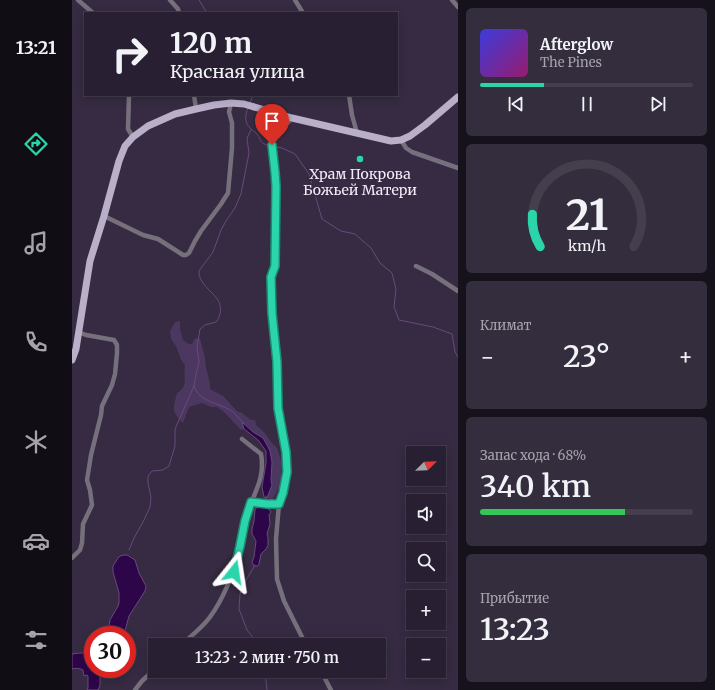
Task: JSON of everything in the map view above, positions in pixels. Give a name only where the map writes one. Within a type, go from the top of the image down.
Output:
[{"type":"main road","points":[[72,360],[76,348],[90,261],[119,161],[125,146],[148,126],[175,114],[214,105],[231,103],[244,104],[292,118],[391,141],[401,140],[410,136],[458,98]]},
{"type":"street","points":[[78,0],[92,12]]},
{"type":"street","points":[[170,0],[179,12]]},
{"type":"street","points":[[295,0],[302,12]]},
{"type":"street","points":[[452,0],[458,6]]},
{"type":"street","points":[[129,96],[128,129],[133,138]]},
{"type":"street","points":[[194,96],[196,109]]},
{"type":"street","points":[[349,96],[357,133]]},
{"type":"street","points":[[104,216],[143,235],[158,239],[182,255],[189,253],[201,231],[228,193],[232,148],[232,123],[229,112],[231,103]]},
{"type":"street","points":[[292,118],[272,145],[276,186],[275,266],[271,277],[272,313],[277,362],[278,408],[286,452],[287,472],[283,493],[279,504],[276,539],[277,579],[284,601],[302,638]]},
{"type":"street","points":[[401,140],[406,148],[412,152],[458,168]]},
{"type":"street","points":[[416,266],[432,274],[458,291]]},
{"type":"street","points":[[72,558],[80,550],[83,524],[92,506],[87,480],[91,455],[102,415],[102,406],[112,385],[117,353],[117,345],[114,340],[78,332]]},
{"type":"street","points":[[189,638],[210,617],[234,572],[245,521],[259,482],[262,464],[260,454],[242,439]]},
{"type":"street","points":[[251,502],[279,504]]},
{"type":"street","points":[[135,690],[148,675]]},
{"type":"street","points":[[325,678],[331,690]]},
{"type":"shaded area","points":[[180,321],[180,329],[183,340],[189,344],[192,344],[195,338],[200,339],[205,357],[210,389],[223,396],[237,411],[251,420],[255,420],[256,425],[265,433],[277,448],[282,463],[281,479],[279,487],[272,500],[267,498],[272,485],[272,462],[263,438],[243,423],[244,429],[241,430],[224,412],[217,407],[211,407],[202,403],[189,407],[183,423],[176,416],[174,406],[177,393],[183,388],[185,380],[185,365],[171,339],[170,331],[175,322]]},
{"type":"shaded area","points":[[242,422],[253,432],[263,438],[270,451],[272,462],[272,485],[267,498],[264,497],[262,487],[266,463],[266,451],[258,440],[244,429]]},
{"type":"shaded area","points":[[262,506],[271,512],[269,515],[270,524],[267,534],[268,545],[261,554],[258,566],[254,566],[252,562],[256,541],[252,534],[252,529],[255,510],[257,507]]},
{"type":"shaded area","points":[[127,555],[135,560],[139,573],[146,586],[145,591],[129,616],[126,626],[109,626],[110,620],[119,603],[119,593],[113,572],[113,566],[120,556]]},
{"type":"shaded area","points":[[84,653],[84,676],[82,669],[72,669],[72,654]]},
{"type":"shaded area","points":[[88,678],[100,678],[98,690],[87,690]]},
{"type":"waterway","points":[[199,0],[206,12]]},
{"type":"waterway","points":[[250,103],[253,96]]},
{"type":"waterway","points":[[248,108],[246,113],[247,124],[258,135],[261,142],[269,146]]},
{"type":"waterway","points":[[129,550],[150,507],[151,497],[148,476],[152,471],[163,470],[169,466],[175,446],[175,429],[194,386],[199,362],[197,347],[200,329],[205,325],[216,322],[220,314],[218,300],[203,283],[199,275],[199,271],[213,252],[221,230],[235,208],[241,194],[249,153],[247,139],[251,130]]},
{"type":"waterway","points":[[276,147],[295,154],[309,174],[322,219],[341,231],[355,234],[371,248],[380,263],[392,273],[396,289],[394,307],[399,320],[433,327],[452,334],[455,352],[458,357]]},
{"type":"waterway","points":[[194,386],[201,396],[233,412],[244,424]]},
{"type":"waterway","points":[[266,496],[266,501]]},
{"type":"waterway","points":[[253,638],[247,630],[239,609],[242,587],[255,565]]},
{"type":"waterway","points":[[266,678],[267,690]]},
{"type":"place","name":"Храм Покрова Божьей Матери","points":[[360,159]]},
{"type":"route","points":[[234,572],[245,521],[251,502],[279,504],[283,493],[287,472],[286,452],[278,408],[277,362],[272,313],[271,277],[275,266],[276,186],[272,145]]}]
